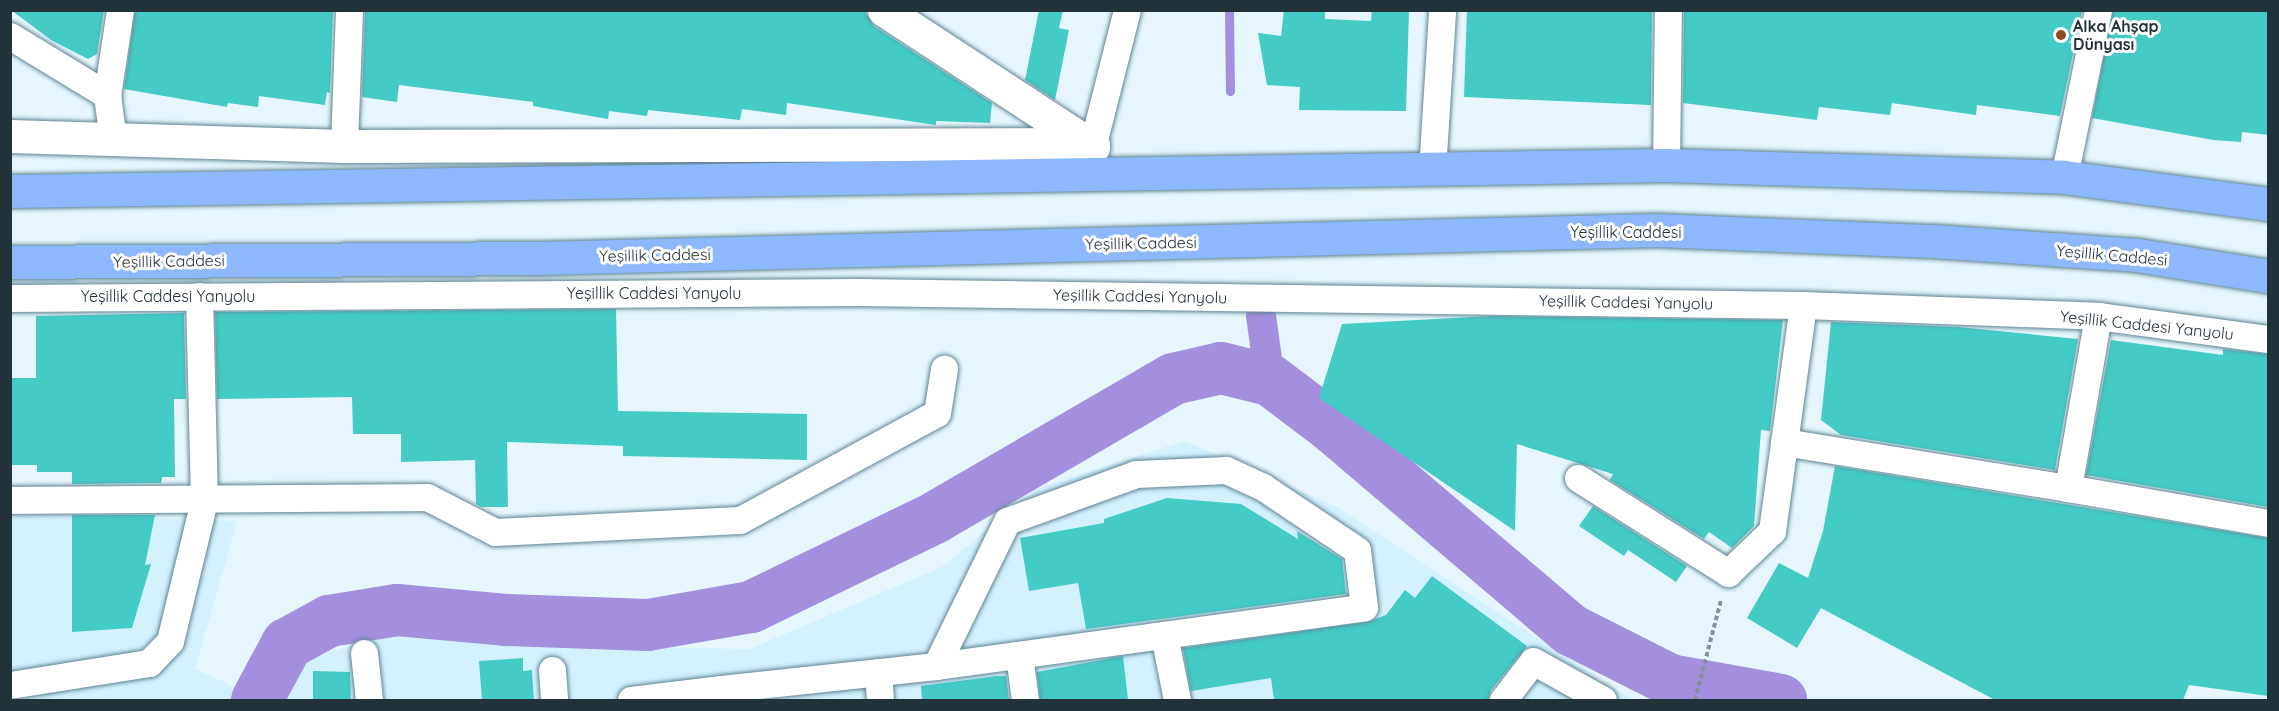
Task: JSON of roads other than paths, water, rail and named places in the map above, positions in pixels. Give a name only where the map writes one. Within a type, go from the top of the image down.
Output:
[{"type":"highway","points":[[10,190],[1096,177],[1666,165],[2064,177],[2268,204]]},
{"type":"highway","name":"Yeşillik Caddesi","points":[[10,262],[564,257],[1656,230],[2125,255],[2268,276]]},
{"type":"street","points":[[113,140],[107,95],[120,10]]},
{"type":"street","points":[[344,146],[349,10]]},
{"type":"street","points":[[884,10],[1092,144]]},
{"type":"street","points":[[1096,177],[1092,144],[1127,10]]},
{"type":"street","points":[[1432,171],[1442,10]]},
{"type":"street","points":[[1666,165],[1668,10]]},
{"type":"street","points":[[2064,177],[2098,10]]},
{"type":"street","points":[[10,36],[107,95]]},
{"type":"street","points":[[10,136],[344,146],[1092,144]]},
{"type":"street","name":"Yeşillik Caddesi Yanyolu","points":[[10,298],[858,292],[1803,305],[2098,316],[2268,339]]},
{"type":"street","points":[[10,685],[149,663],[170,641],[204,500],[199,296]]},
{"type":"street","points":[[1578,478],[1728,573],[1772,531],[1803,305]]},
{"type":"street","points":[[2068,488],[2098,316]]},
{"type":"street","points":[[10,500],[427,497],[495,532],[740,520],[937,413],[944,369]]},
{"type":"street","points":[[1784,442],[2268,523]]},
{"type":"street","points":[[631,700],[721,695],[878,672],[936,666],[1019,655],[1364,607],[1357,550],[1263,487],[1226,470],[1136,474],[1007,521],[936,666]]},
{"type":"street","points":[[1164,635],[1177,700]]},
{"type":"street","points":[[364,653],[369,700]]},
{"type":"street","points":[[1019,655],[1025,700]]},
{"type":"street","points":[[1503,700],[1533,661],[1603,700]]},
{"type":"street","points":[[552,670],[554,700]]},
{"type":"street","points":[[878,672],[880,700]]},
{"type":"waterway","points":[[1229,10],[1230,91]]},
{"type":"waterway","points":[[1261,316],[1270,380]]},
{"type":"waterway","points":[[257,700],[287,644],[329,621],[397,610],[506,620],[648,625],[751,607],[936,517],[1173,379],[1221,368],[1270,380],[1331,426],[1571,630],[1670,680],[1781,700]]},
{"type":"place","name":"Alka Ahşap Dünyası","points":[[2061,35]]}]
